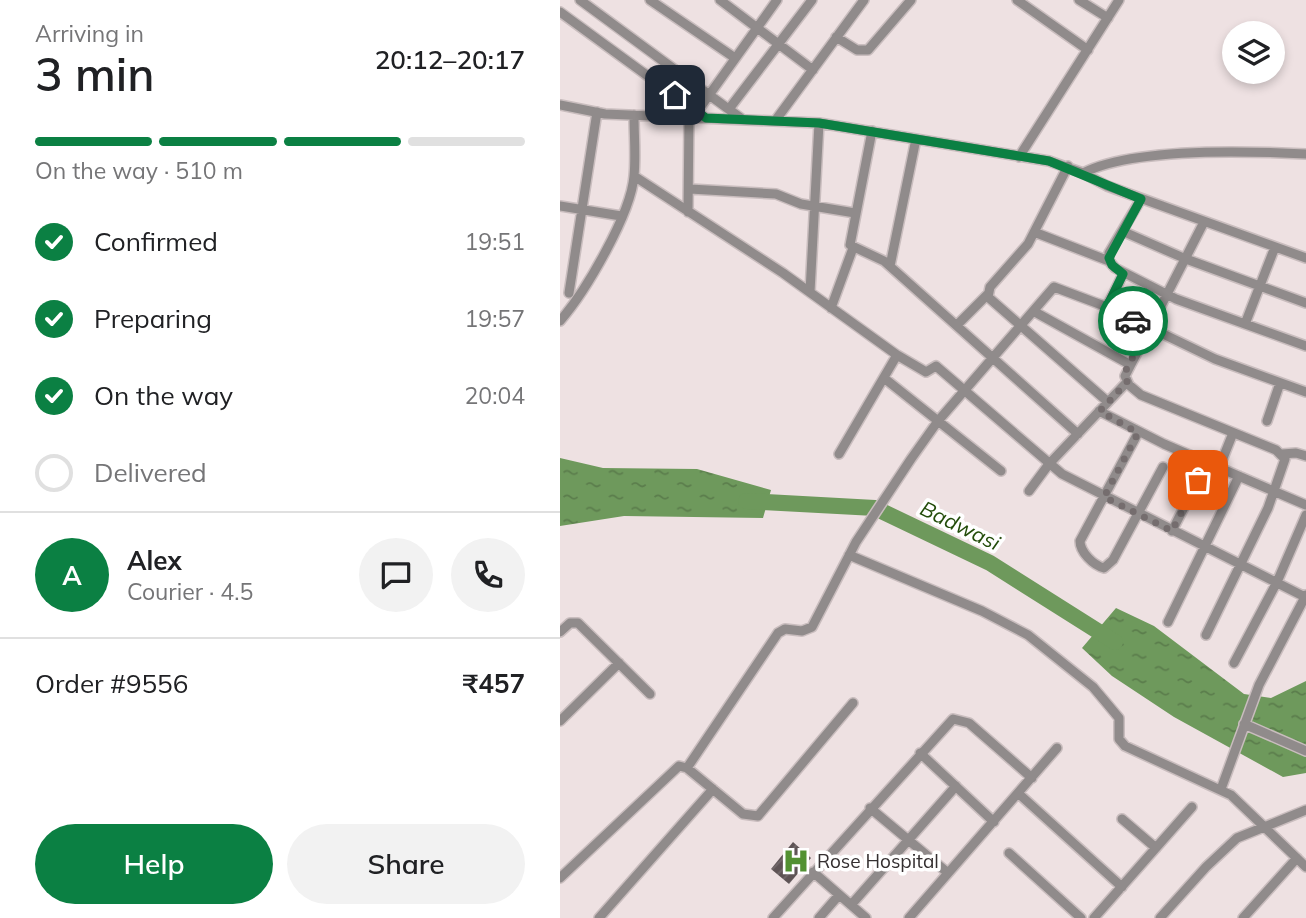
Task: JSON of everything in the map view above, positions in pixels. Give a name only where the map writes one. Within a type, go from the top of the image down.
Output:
[{"type":"street","points":[[580,0],[742,119]]},
{"type":"street","points":[[650,0],[735,58]]},
{"type":"street","points":[[720,0],[813,70]]},
{"type":"street","points":[[688,212],[693,114],[777,0]]},
{"type":"street","points":[[729,109],[812,0]]},
{"type":"street","points":[[775,121],[863,0]]},
{"type":"street","points":[[836,37],[858,50],[868,50],[911,0]]},
{"type":"street","points":[[1017,0],[1088,50]]},
{"type":"street","points":[[1079,0],[1108,18]]},
{"type":"street","points":[[1019,157],[1119,0]]},
{"type":"street","points":[[560,12],[693,114]]},
{"type":"street","points":[[560,105],[634,115],[693,114],[706,118],[819,123],[1068,166],[1107,186],[1306,258]]},
{"type":"street","points":[[579,295],[564,292],[582,209],[597,112]]},
{"type":"street","points":[[560,321],[579,295],[621,216],[635,176],[634,115]]},
{"type":"street","points":[[810,292],[819,123]]},
{"type":"street","points":[[872,131],[849,243],[853,248],[890,266],[1078,434]]},
{"type":"street","points":[[890,266],[916,139]]},
{"type":"street","points":[[1083,173],[1103,163],[1223,151],[1306,154]]},
{"type":"street","points":[[957,325],[988,294],[990,287],[1024,251],[1068,166]]},
{"type":"street","points":[[635,176],[810,292],[897,355],[926,372],[936,366],[1049,464],[1104,497],[1305,596],[1259,685],[1220,789]]},
{"type":"street","points":[[690,189],[776,194],[816,207],[855,213]]},
{"type":"street","points":[[1109,261],[1109,253],[1141,199]]},
{"type":"street","points":[[560,206],[621,216]]},
{"type":"street","points":[[1204,222],[1125,373],[1127,382],[1141,395],[1282,454],[1296,453],[1306,456]]},
{"type":"street","points":[[1122,231],[1186,259],[1306,303]]},
{"type":"street","points":[[1034,232],[1109,261],[1123,274],[1167,293],[1306,346]]},
{"type":"street","points":[[1245,324],[1275,247]]},
{"type":"street","points":[[831,308],[853,248]]},
{"type":"street","points":[[1107,307],[1123,274]]},
{"type":"street","points":[[687,768],[778,633],[785,629],[802,631],[812,627],[856,542],[938,421],[1023,327],[1052,288],[1057,286],[1107,307],[1215,359],[1306,392]]},
{"type":"street","points":[[988,294],[1108,402]]},
{"type":"street","points":[[1035,312],[1129,365]]},
{"type":"street","points":[[839,454],[897,355]]},
{"type":"street","points":[[884,378],[1001,471]]},
{"type":"street","points":[[1029,491],[1049,464],[1127,382]]},
{"type":"street","points":[[1267,421],[1280,383]]},
{"type":"street","points":[[1100,411],[1138,433],[1306,505]]},
{"type":"street","points":[[1138,433],[1080,541],[1082,551],[1098,566],[1104,568],[1110,564],[1163,467]]},
{"type":"street","points":[[1219,468],[1233,433]]},
{"type":"street","points":[[1206,635],[1276,492],[1284,466],[1282,454]]},
{"type":"street","points":[[1168,622],[1207,548],[1239,476]]},
{"type":"street","points":[[1172,531],[1198,480]]},
{"type":"street","points":[[1234,663],[1277,582],[1306,515]]},
{"type":"street","points":[[849,555],[982,611],[1022,631],[1093,687],[1119,718],[1119,738],[1131,750],[1220,789],[1240,804],[1306,867]]},
{"type":"street","points":[[1293,619],[1306,615]]},
{"type":"street","points":[[560,632],[570,623],[578,623],[650,694]]},
{"type":"street","points":[[560,721],[619,663]]},
{"type":"street","points":[[560,878],[679,766],[687,768],[743,814],[758,816],[853,703]]},
{"type":"street","points":[[773,918],[948,722],[964,719],[1032,778]]},
{"type":"street","points":[[1245,722],[1306,751]]},
{"type":"street","points":[[909,918],[1057,748]]},
{"type":"street","points":[[920,753],[994,822]]},
{"type":"street","points":[[850,905],[956,786]]},
{"type":"street","points":[[598,918],[713,789]]},
{"type":"street","points":[[1019,794],[1122,887]]},
{"type":"street","points":[[1094,918],[1192,807]]},
{"type":"street","points":[[870,808],[948,873]]},
{"type":"street","points":[[1160,918],[1226,847],[1245,833],[1306,810]]},
{"type":"street","points":[[1122,819],[1156,848]]},
{"type":"street","points":[[1009,853],[1081,918]]},
{"type":"street","points":[[1243,918],[1297,858]]},
{"type":"street","points":[[813,872],[866,918]]},
{"type":"street","points":[[819,918],[839,895]]},
{"type":"water","points":[[560,458],[603,468],[697,469],[771,490],[763,518],[624,516],[560,526]]},
{"type":"water","points":[[1116,608],[1154,626],[1244,694],[1271,698],[1306,681],[1306,773],[1283,777],[1174,717],[1112,676],[1082,648]]},
{"type":"building","points":[[793,842],[811,858],[789,884],[771,869]]},
{"type":"waterway","name":"Badwasi","points":[[746,501],[875,508],[990,563],[1115,642]]},
{"type":"way so far","points":[[1133,321],[1148,328],[1126,370],[1127,382],[1100,411],[1138,433],[1104,497],[1172,531],[1198,480]]},
{"type":"place","name":"Rose Hospital","points":[[796,861]]},
{"type":"route","points":[[675,95],[706,118],[819,123],[1049,161],[1068,166],[1107,186],[1141,199],[1109,253],[1109,261],[1123,274],[1107,307],[1133,321]]}]
